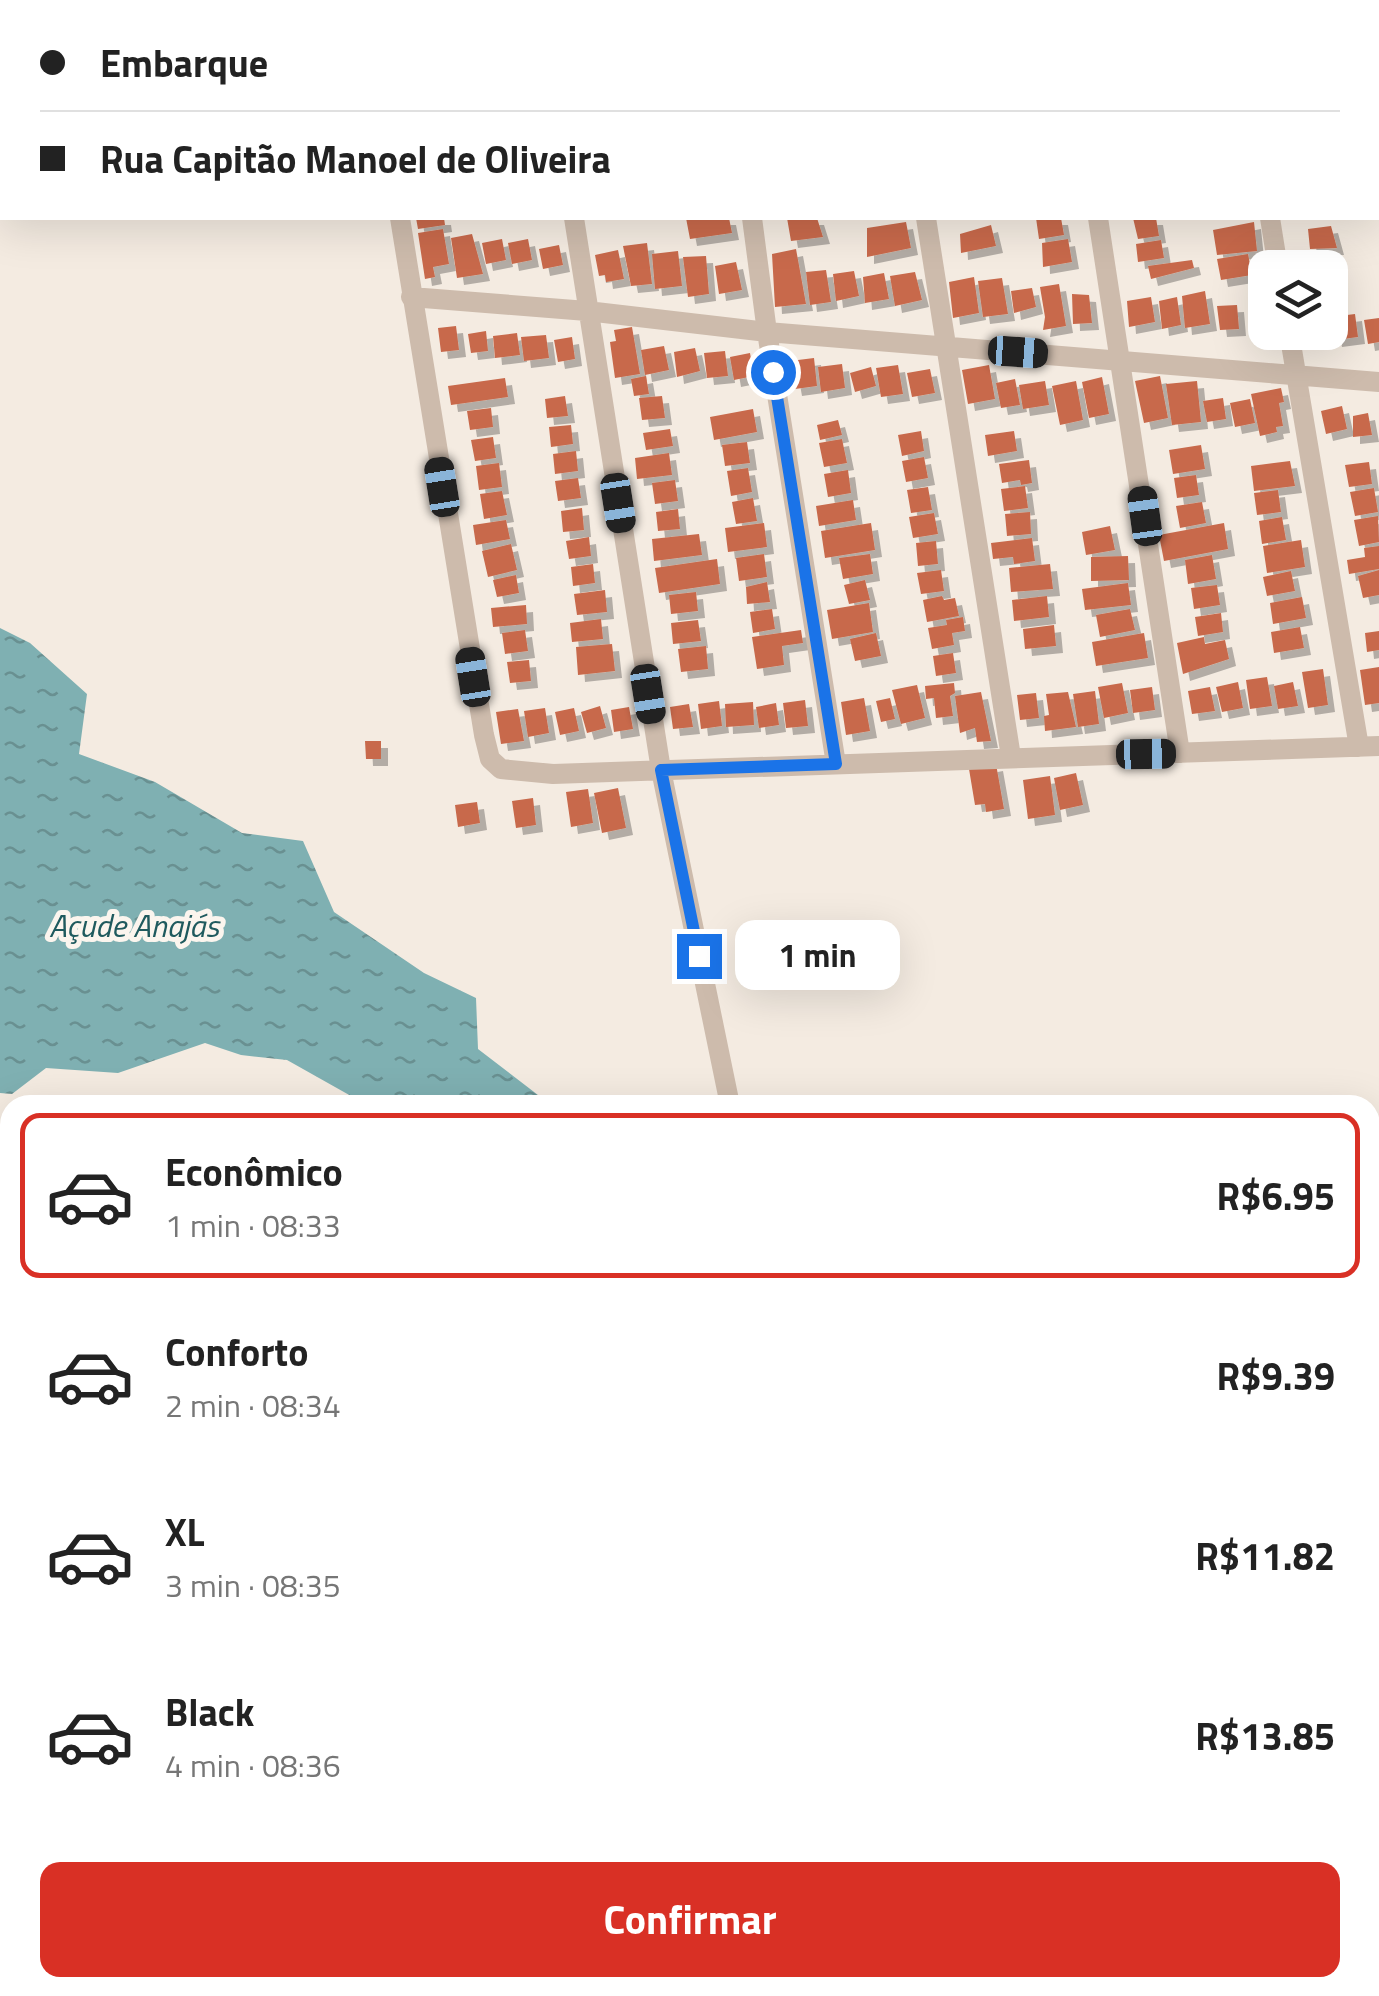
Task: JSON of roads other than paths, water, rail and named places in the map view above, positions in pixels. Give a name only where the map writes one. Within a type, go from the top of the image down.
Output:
[{"type":"street","points":[[400,220],[473,677],[490,759],[501,769],[524,773],[1369,746],[1292,350]]},
{"type":"street","points":[[574,220],[661,770],[728,1095]]},
{"type":"street","points":[[752,220],[766,332],[836,764]]},
{"type":"street","points":[[926,220],[1011,757]]},
{"type":"street","points":[[1098,220],[1180,753]]},
{"type":"street","points":[[1270,220],[1275,250]]},
{"type":"street","points":[[411,296],[766,332],[1122,358],[1379,382]]},
{"type":"water","name":"Açude Anajás","points":[[0,628],[30,643],[87,694],[79,754],[155,782],[242,833],[303,841],[334,912],[424,973],[476,998],[478,1049],[538,1095],[349,1095],[287,1060],[241,1055],[205,1043],[118,1073],[46,1068],[12,1094],[0,1093]]}]
